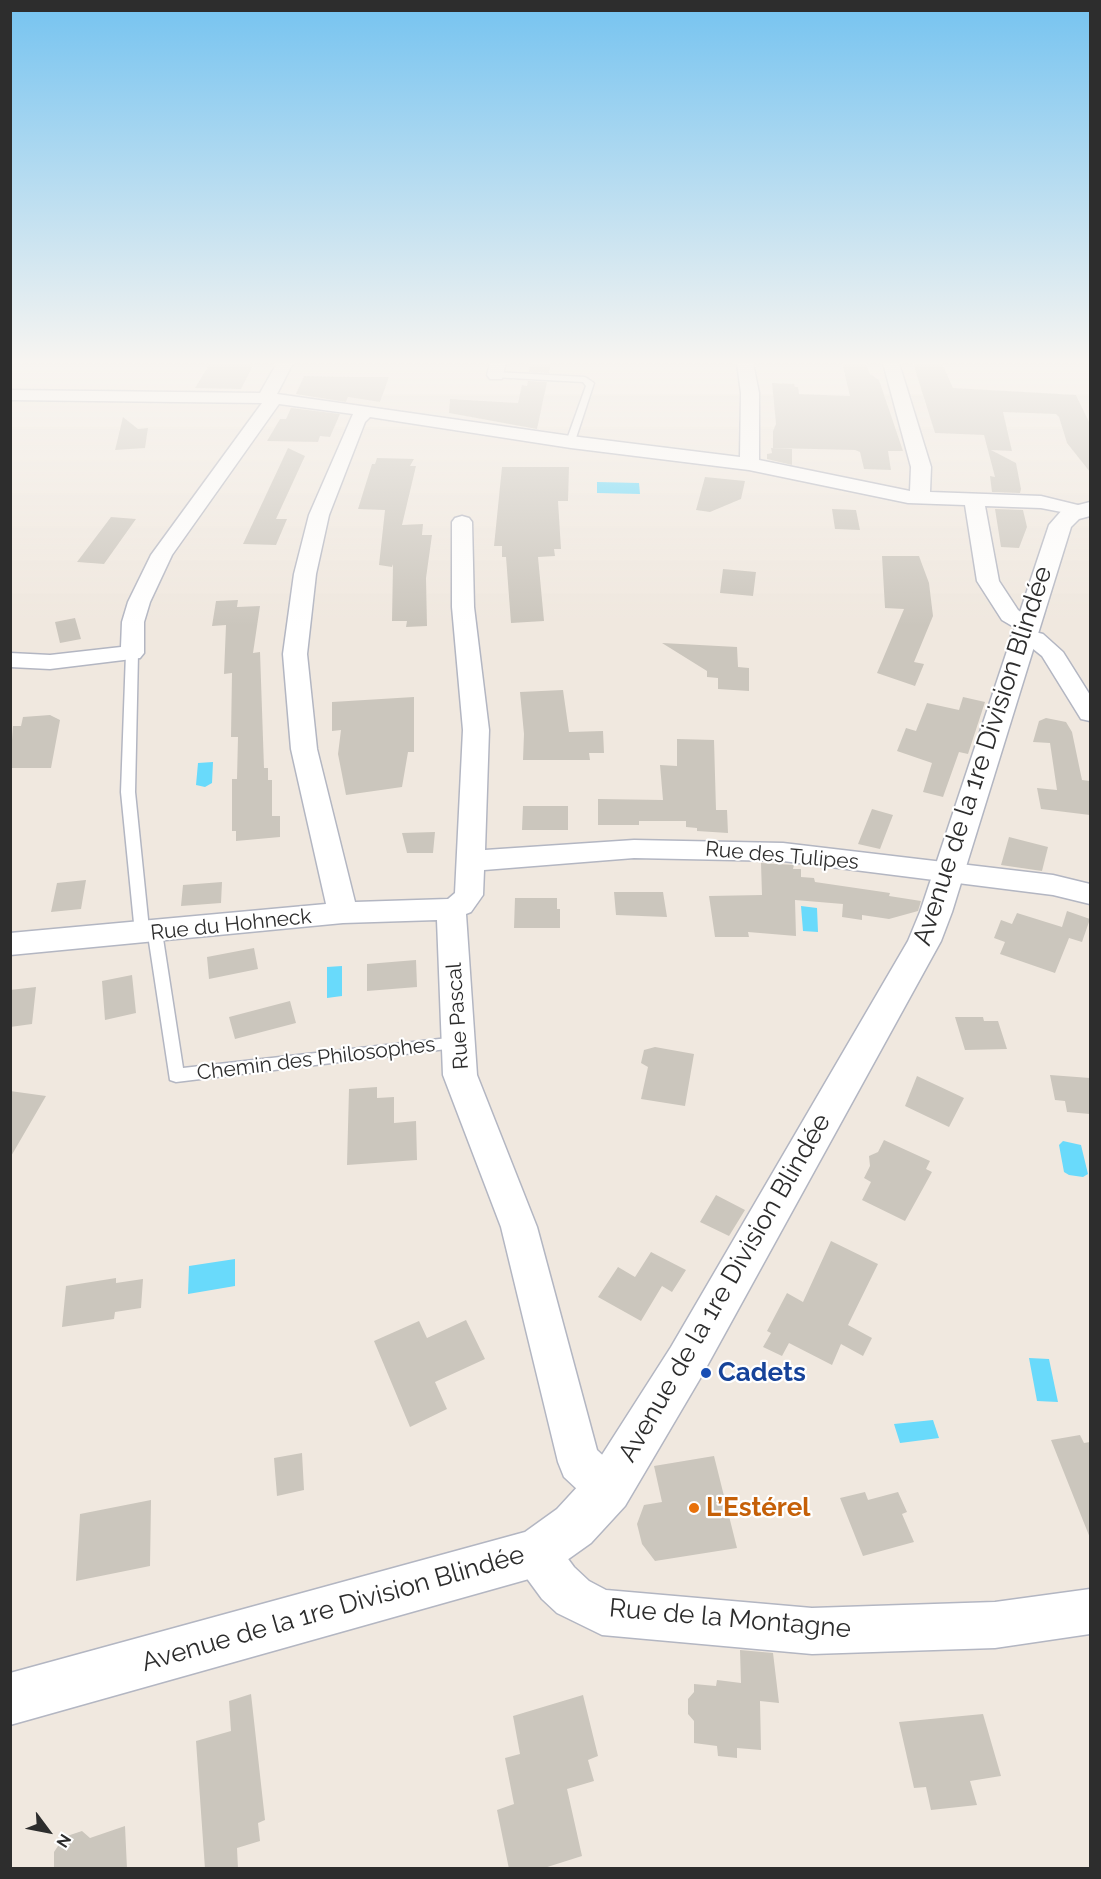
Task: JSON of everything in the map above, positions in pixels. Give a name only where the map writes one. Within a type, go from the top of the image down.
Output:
[{"type":"main road","name":"Avenue de la 1re Division Blindée","points":[[10,1699],[536,1553],[573,1526],[608,1489],[686,1362],[908,971],[932,922],[1060,525],[1065,518],[1086,509]]},
{"type":"street","name":"Chemin des Philosophes","points":[[132,653],[133,622],[139,602],[162,555],[234,451]]},
{"type":"street","points":[[343,914],[304,749],[295,654],[305,574],[319,515],[345,451]]},
{"type":"street","points":[[642,451],[749,464],[920,498],[1059,504],[1086,509]]},
{"type":"street","points":[[749,451],[749,464]]},
{"type":"street","points":[[916,451],[921,467],[920,498]]},
{"type":"street","points":[[974,499],[988,581],[1010,615],[1025,631],[1051,652],[1090,714]]},
{"type":"street","points":[[452,909],[461,905],[469,895],[476,730],[463,607],[462,522]]},
{"type":"street","points":[[10,660],[50,662],[132,653]]},
{"type":"street","name":"Rue des Tulipes","points":[[471,861],[677,848],[783,852],[1053,885],[1090,894]]},
{"type":"street","name":"Rue du Hohneck","points":[[10,944],[343,914],[452,909]]},
{"type":"street","name":"Rue Pascal","points":[[452,909],[460,1075],[519,1227],[579,1462],[608,1489]]},
{"type":"street","name":"Rue de la Montagne","points":[[536,1553],[558,1583],[573,1597],[602,1611],[812,1631],[995,1625],[1090,1612]]},
{"type":"lane","name":"Chemin des Philosophes","points":[[132,653],[128,792],[148,933],[176,1075],[457,1043]]},
{"type":"water","points":[[597,482],[639,483],[640,494],[597,493]]},
{"type":"water","points":[[213,762],[212,783],[205,787],[196,785],[198,763]]},
{"type":"water","points":[[801,906],[817,908],[818,932],[803,931]]},
{"type":"water","points":[[342,966],[342,996],[327,998],[327,967]]},
{"type":"water","points":[[1063,1141],[1081,1145],[1088,1174],[1083,1177],[1064,1172],[1059,1145]]},
{"type":"water","points":[[235,1259],[235,1286],[188,1294],[189,1266]]},
{"type":"water","points":[[1029,1358],[1049,1359],[1058,1402],[1037,1401]]},
{"type":"water","points":[[933,1420],[939,1438],[900,1443],[894,1424]]},
{"type":"building","points":[[287,451],[294,451],[305,456],[276,519],[287,519],[276,545],[243,544]]},
{"type":"building","points":[[772,451],[792,451],[792,465],[767,459],[767,454],[772,453]]},
{"type":"building","points":[[857,451],[903,451],[888,451],[891,470],[864,469],[860,452]]},
{"type":"building","points":[[988,451],[1016,463],[1020,493],[992,492],[990,476],[995,477]]},
{"type":"building","points":[[1073,451],[1090,451],[1090,472]]},
{"type":"building","points":[[377,458],[414,459],[410,466],[416,466],[402,525],[423,524],[422,535],[432,535],[426,578],[427,626],[406,627],[407,621],[392,621],[393,564],[392,567],[379,565],[385,510],[358,509],[372,464],[375,464]]},
{"type":"building","points":[[502,467],[569,467],[568,501],[558,501],[561,549],[554,549],[555,556],[538,557],[544,621],[511,623],[506,557],[502,557],[502,546],[494,546]]},
{"type":"building","points":[[705,477],[745,481],[741,499],[710,512],[696,510]]},
{"type":"building","points":[[832,509],[856,510],[860,530],[835,529]]},
{"type":"building","points":[[995,509],[1023,510],[1027,527],[1019,548],[1001,547]]},
{"type":"building","points":[[111,517],[136,519],[104,564],[77,562]]},
{"type":"building","points":[[882,556],[919,556],[929,583],[933,616],[914,662],[924,664],[915,686],[877,673],[904,609],[885,608]]},
{"type":"building","points":[[723,569],[756,572],[753,596],[720,593]]},
{"type":"building","points":[[238,600],[237,607],[260,606],[253,653],[260,652],[264,768],[268,768],[268,780],[272,780],[272,816],[280,816],[280,837],[236,841],[236,831],[232,831],[232,779],[237,779],[238,737],[231,737],[232,673],[224,674],[226,625],[212,626],[216,601]]},
{"type":"building","points":[[75,618],[81,639],[60,643],[55,622]]},
{"type":"building","points":[[662,643],[737,647],[738,667],[749,668],[749,691],[718,689],[718,678],[707,677],[707,671]]},
{"type":"building","points":[[563,690],[569,732],[603,731],[604,753],[589,753],[590,760],[523,760],[524,734],[520,692]]},
{"type":"building","points":[[414,697],[414,752],[408,752],[402,787],[346,795],[338,754],[341,730],[332,731],[332,702]]},
{"type":"building","points":[[963,697],[985,702],[968,754],[959,752],[943,797],[923,792],[932,763],[897,751],[906,728],[916,731],[927,703],[959,710]]},
{"type":"building","points":[[50,715],[60,720],[51,768],[10,768],[13,726],[21,726],[23,717]]},
{"type":"building","points":[[1046,718],[1066,722],[1072,732],[1082,780],[1090,781],[1090,815],[1041,809],[1037,788],[1057,790],[1050,743],[1033,742],[1039,721]]},
{"type":"building","points":[[677,739],[714,740],[716,810],[727,810],[728,833],[697,831],[697,828],[686,827],[686,821],[639,821],[639,825],[598,825],[598,799],[663,800],[660,765],[677,766]]},
{"type":"building","points":[[523,806],[568,806],[568,830],[522,830]]},
{"type":"building","points":[[872,809],[893,815],[880,849],[858,844]]},
{"type":"building","points":[[435,832],[433,853],[407,853],[402,833]]},
{"type":"building","points":[[1009,837],[1048,847],[1042,871],[1001,865]]},
{"type":"building","points":[[761,863],[794,865],[793,869],[801,869],[801,877],[814,878],[815,882],[890,893],[889,896],[921,901],[918,911],[889,919],[862,915],[862,920],[842,917],[843,904],[795,900],[796,936],[748,932],[749,937],[715,937],[709,896],[762,895]]},
{"type":"building","points":[[86,880],[81,909],[51,912],[57,883]]},
{"type":"building","points":[[222,882],[221,903],[181,906],[183,885]]},
{"type":"building","points":[[614,892],[663,892],[667,917],[616,915]]},
{"type":"building","points":[[515,898],[557,898],[557,909],[560,909],[560,928],[514,928]]},
{"type":"building","points":[[1067,911],[1090,919],[1082,942],[1069,938],[1055,973],[1000,954],[1005,942],[994,938],[1001,920],[1012,924],[1017,913],[1062,927]]},
{"type":"building","points":[[254,948],[258,969],[209,979],[207,957]]},
{"type":"building","points":[[416,960],[417,987],[367,991],[367,964]]},
{"type":"building","points":[[132,975],[136,1013],[105,1020],[102,981]]},
{"type":"building","points":[[36,987],[32,1024],[10,1027],[10,990]]},
{"type":"building","points":[[290,1001],[296,1023],[235,1039],[229,1017]]},
{"type":"building","points":[[955,1017],[983,1017],[984,1021],[998,1021],[1007,1049],[965,1050]]},
{"type":"building","points":[[655,1047],[694,1054],[685,1106],[641,1099],[648,1067],[641,1063],[644,1050]]},
{"type":"building","points":[[1050,1075],[1090,1078],[1090,1114],[1067,1112],[1065,1101],[1055,1100]]},
{"type":"building","points":[[917,1076],[964,1098],[949,1127],[905,1106]]},
{"type":"building","points":[[377,1087],[377,1098],[394,1097],[394,1123],[416,1121],[417,1160],[347,1165],[349,1089]]},
{"type":"building","points":[[10,1091],[46,1096],[10,1158]]},
{"type":"building","points":[[884,1140],[930,1161],[926,1169],[932,1172],[905,1221],[862,1200],[871,1182],[864,1178],[870,1166],[869,1156],[878,1152]]},
{"type":"building","points":[[716,1195],[745,1210],[729,1236],[700,1222]]},
{"type":"building","points":[[831,1241],[878,1264],[848,1325],[872,1338],[863,1356],[841,1344],[832,1365],[789,1343],[782,1356],[763,1347],[771,1333],[767,1331],[787,1293],[803,1302]]},
{"type":"building","points":[[651,1252],[686,1270],[672,1292],[662,1286],[641,1321],[598,1297],[618,1267],[635,1277]]},
{"type":"building","points":[[116,1278],[116,1283],[143,1279],[141,1308],[115,1312],[114,1319],[62,1327],[66,1286]]},
{"type":"building","points":[[466,1320],[485,1359],[435,1382],[447,1409],[410,1427],[374,1341],[419,1321],[427,1338]]},
{"type":"building","points":[[1080,1435],[1084,1443],[1090,1442],[1090,1538],[1051,1440]]},
{"type":"building","points":[[302,1453],[304,1490],[277,1496],[274,1458]]},
{"type":"building","points":[[714,1456],[737,1548],[655,1561],[642,1544],[637,1524],[644,1505],[662,1502],[654,1466]]},
{"type":"building","points":[[865,1492],[868,1500],[898,1492],[907,1512],[902,1514],[914,1542],[863,1556],[840,1498]]},
{"type":"building","points":[[151,1500],[150,1566],[76,1581],[80,1514]]},
{"type":"building","points":[[740,1650],[773,1653],[779,1703],[760,1701],[761,1750],[737,1748],[737,1758],[718,1756],[717,1746],[694,1743],[694,1721],[688,1714],[688,1699],[694,1692],[694,1684],[716,1686],[717,1680],[741,1683]]},
{"type":"building","points":[[251,1694],[265,1820],[258,1823],[260,1841],[237,1848],[238,1869],[205,1869],[196,1741],[231,1731],[229,1701]]},
{"type":"building","points":[[583,1695],[598,1756],[588,1760],[594,1781],[567,1789],[582,1856],[541,1869],[509,1869],[497,1810],[514,1804],[505,1758],[520,1754],[513,1716]]},
{"type":"building","points":[[983,1714],[1001,1776],[970,1781],[977,1805],[931,1810],[926,1787],[914,1788],[899,1722]]},
{"type":"building","points":[[125,1826],[127,1869],[54,1869],[54,1852],[64,1837],[82,1831],[90,1838]]},
{"type":"place","name":"Cadets","points":[[706,1373]]},
{"type":"place","name":"L’Estérel","points":[[694,1508]]}]
